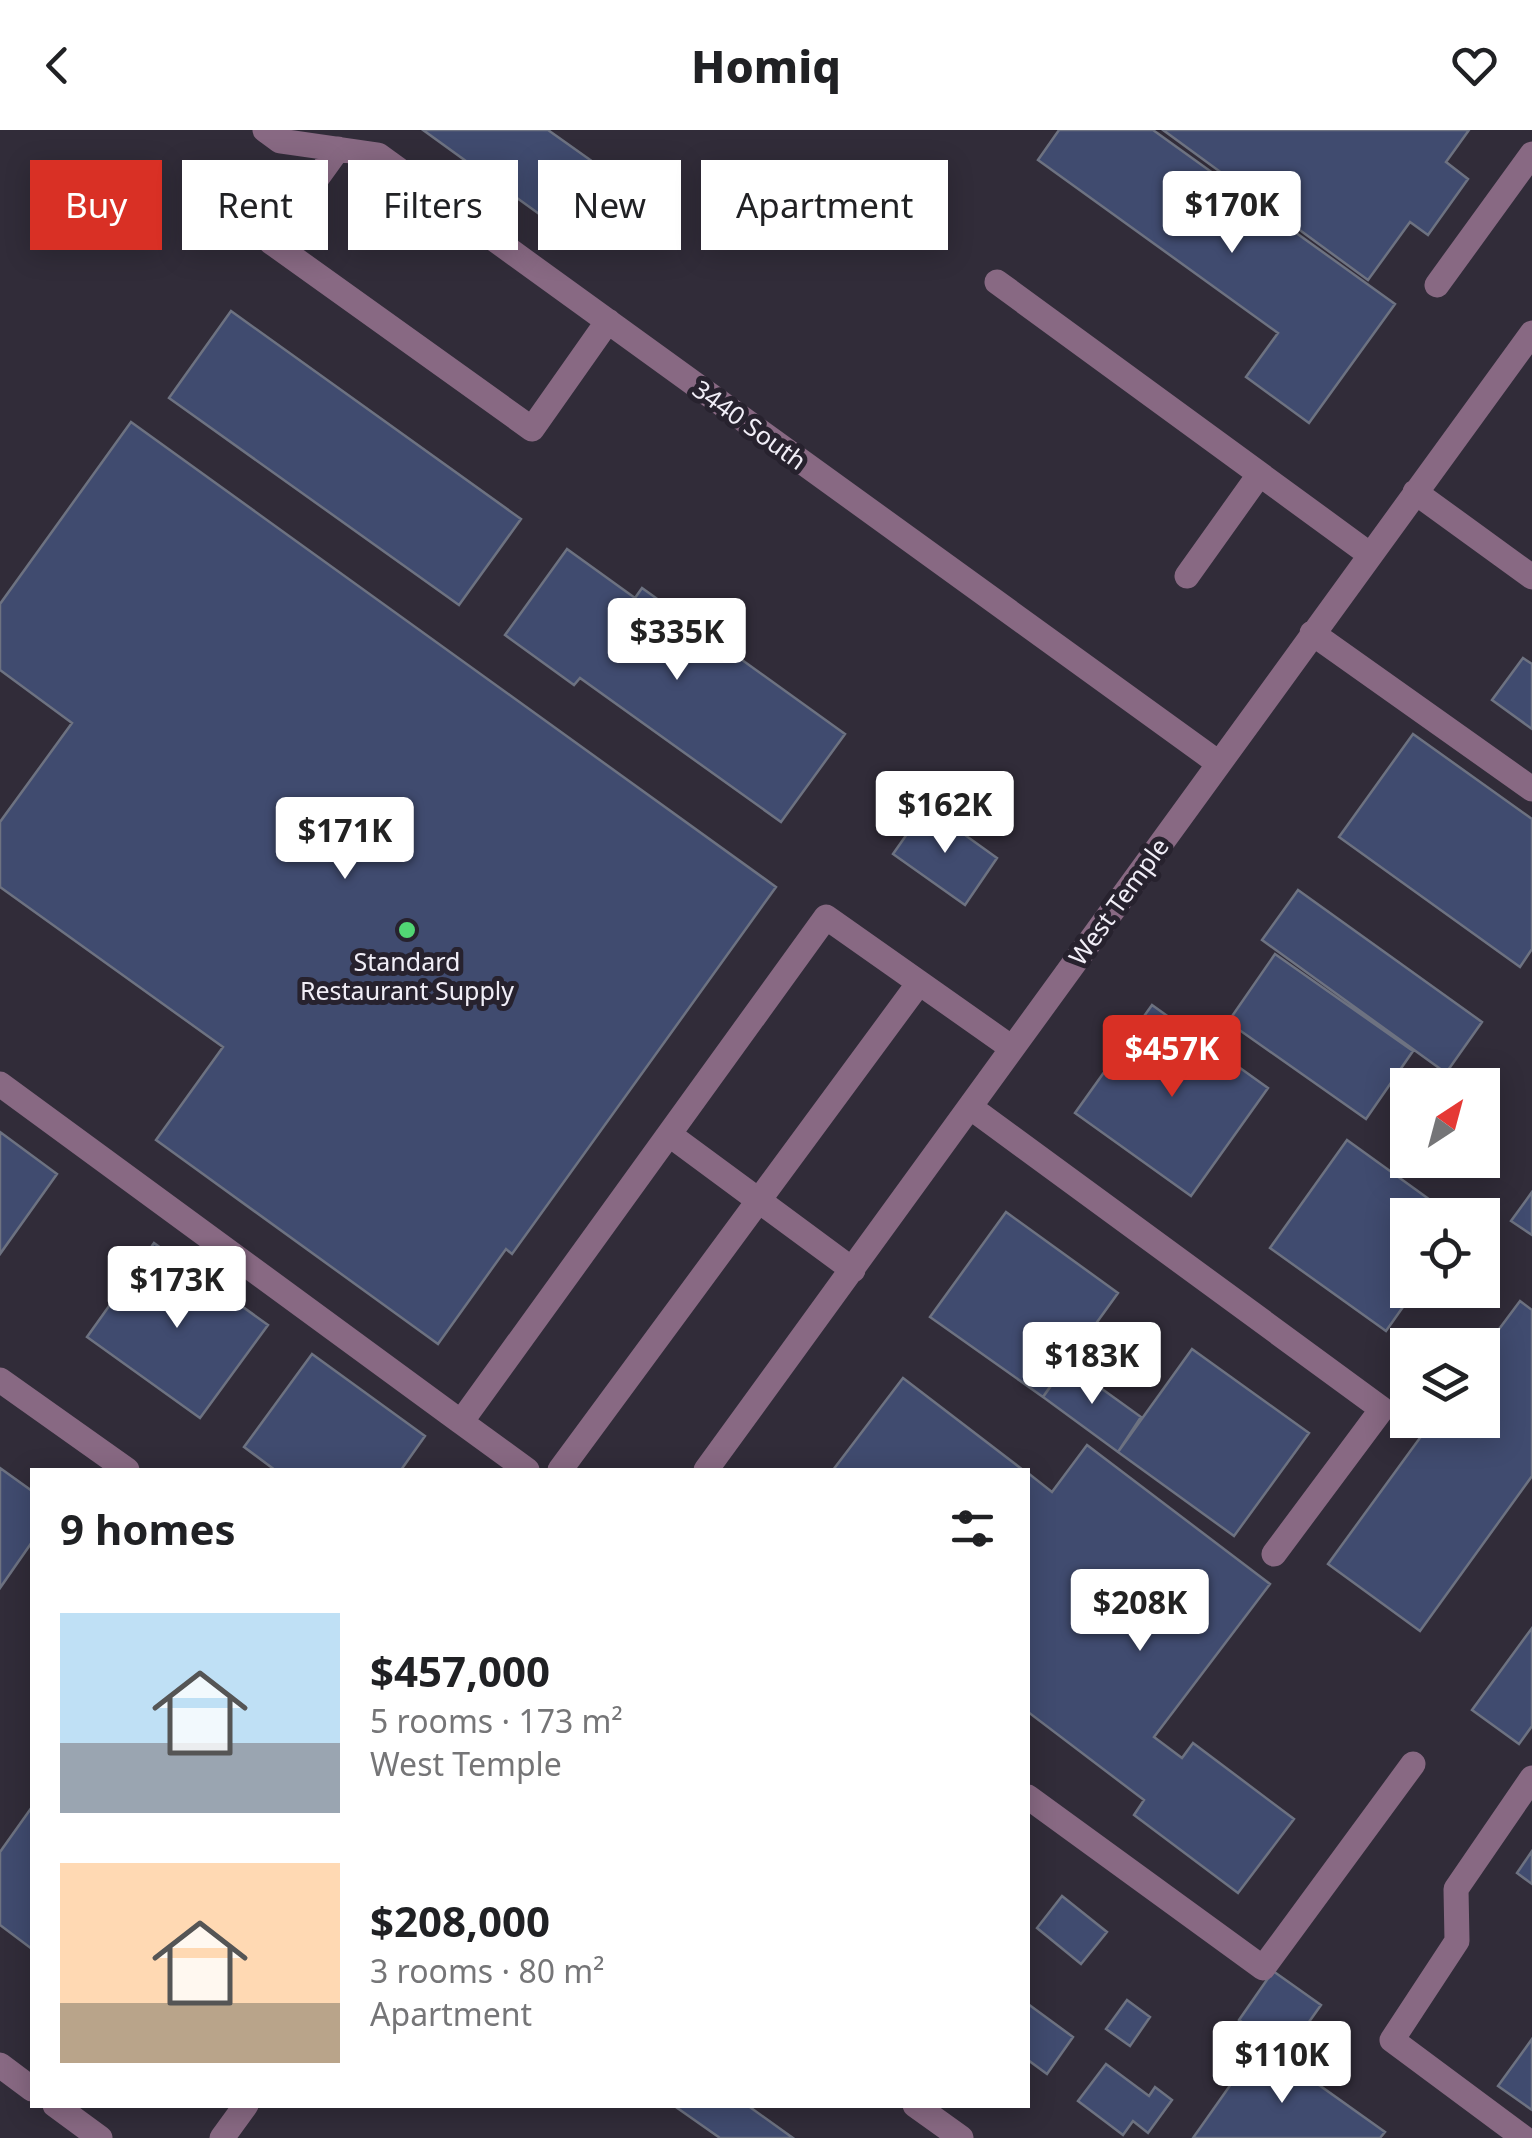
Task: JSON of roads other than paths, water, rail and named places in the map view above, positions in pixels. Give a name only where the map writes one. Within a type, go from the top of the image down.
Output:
[{"type":"street","name":"3440 South","points":[[265,130],[280,141],[378,155],[1218,762]]},
{"type":"street","points":[[338,149],[270,242],[532,430],[608,321]]},
{"type":"street","points":[[1437,285],[1532,154]]},
{"type":"street","points":[[997,282],[1369,554]]},
{"type":"street","name":"West Temple","points":[[707,1468],[1532,333]]},
{"type":"street","points":[[1186,576],[1259,475]]},
{"type":"street","points":[[1415,492],[1532,576]]},
{"type":"street","points":[[1312,633],[1532,789]]},
{"type":"street","points":[[461,1422],[826,917],[1012,1048]]},
{"type":"street","points":[[561,1468],[919,983]]},
{"type":"street","points":[[0,1084],[524,1468]]},
{"type":"street","points":[[970,1108],[1382,1409],[1274,1554]]},
{"type":"street","points":[[670,1135],[853,1270]]},
{"type":"street","points":[[0,1380],[124,1468]]},
{"type":"street","points":[[1030,1798],[1263,1968],[1413,1764]]},
{"type":"street","points":[[1524,2138],[1392,2040],[1457,1941],[1456,1889],[1532,1778]]},
{"type":"street","points":[[0,2066],[30,2088]]},
{"type":"street","points":[[59,2108],[100,2138]]},
{"type":"street","points":[[222,2138],[244,2108]]},
{"type":"street","points":[[918,2108],[947,2134]]},
{"type":"place","name":"Standard Restaurant Supply","points":[[407,930]]}]
